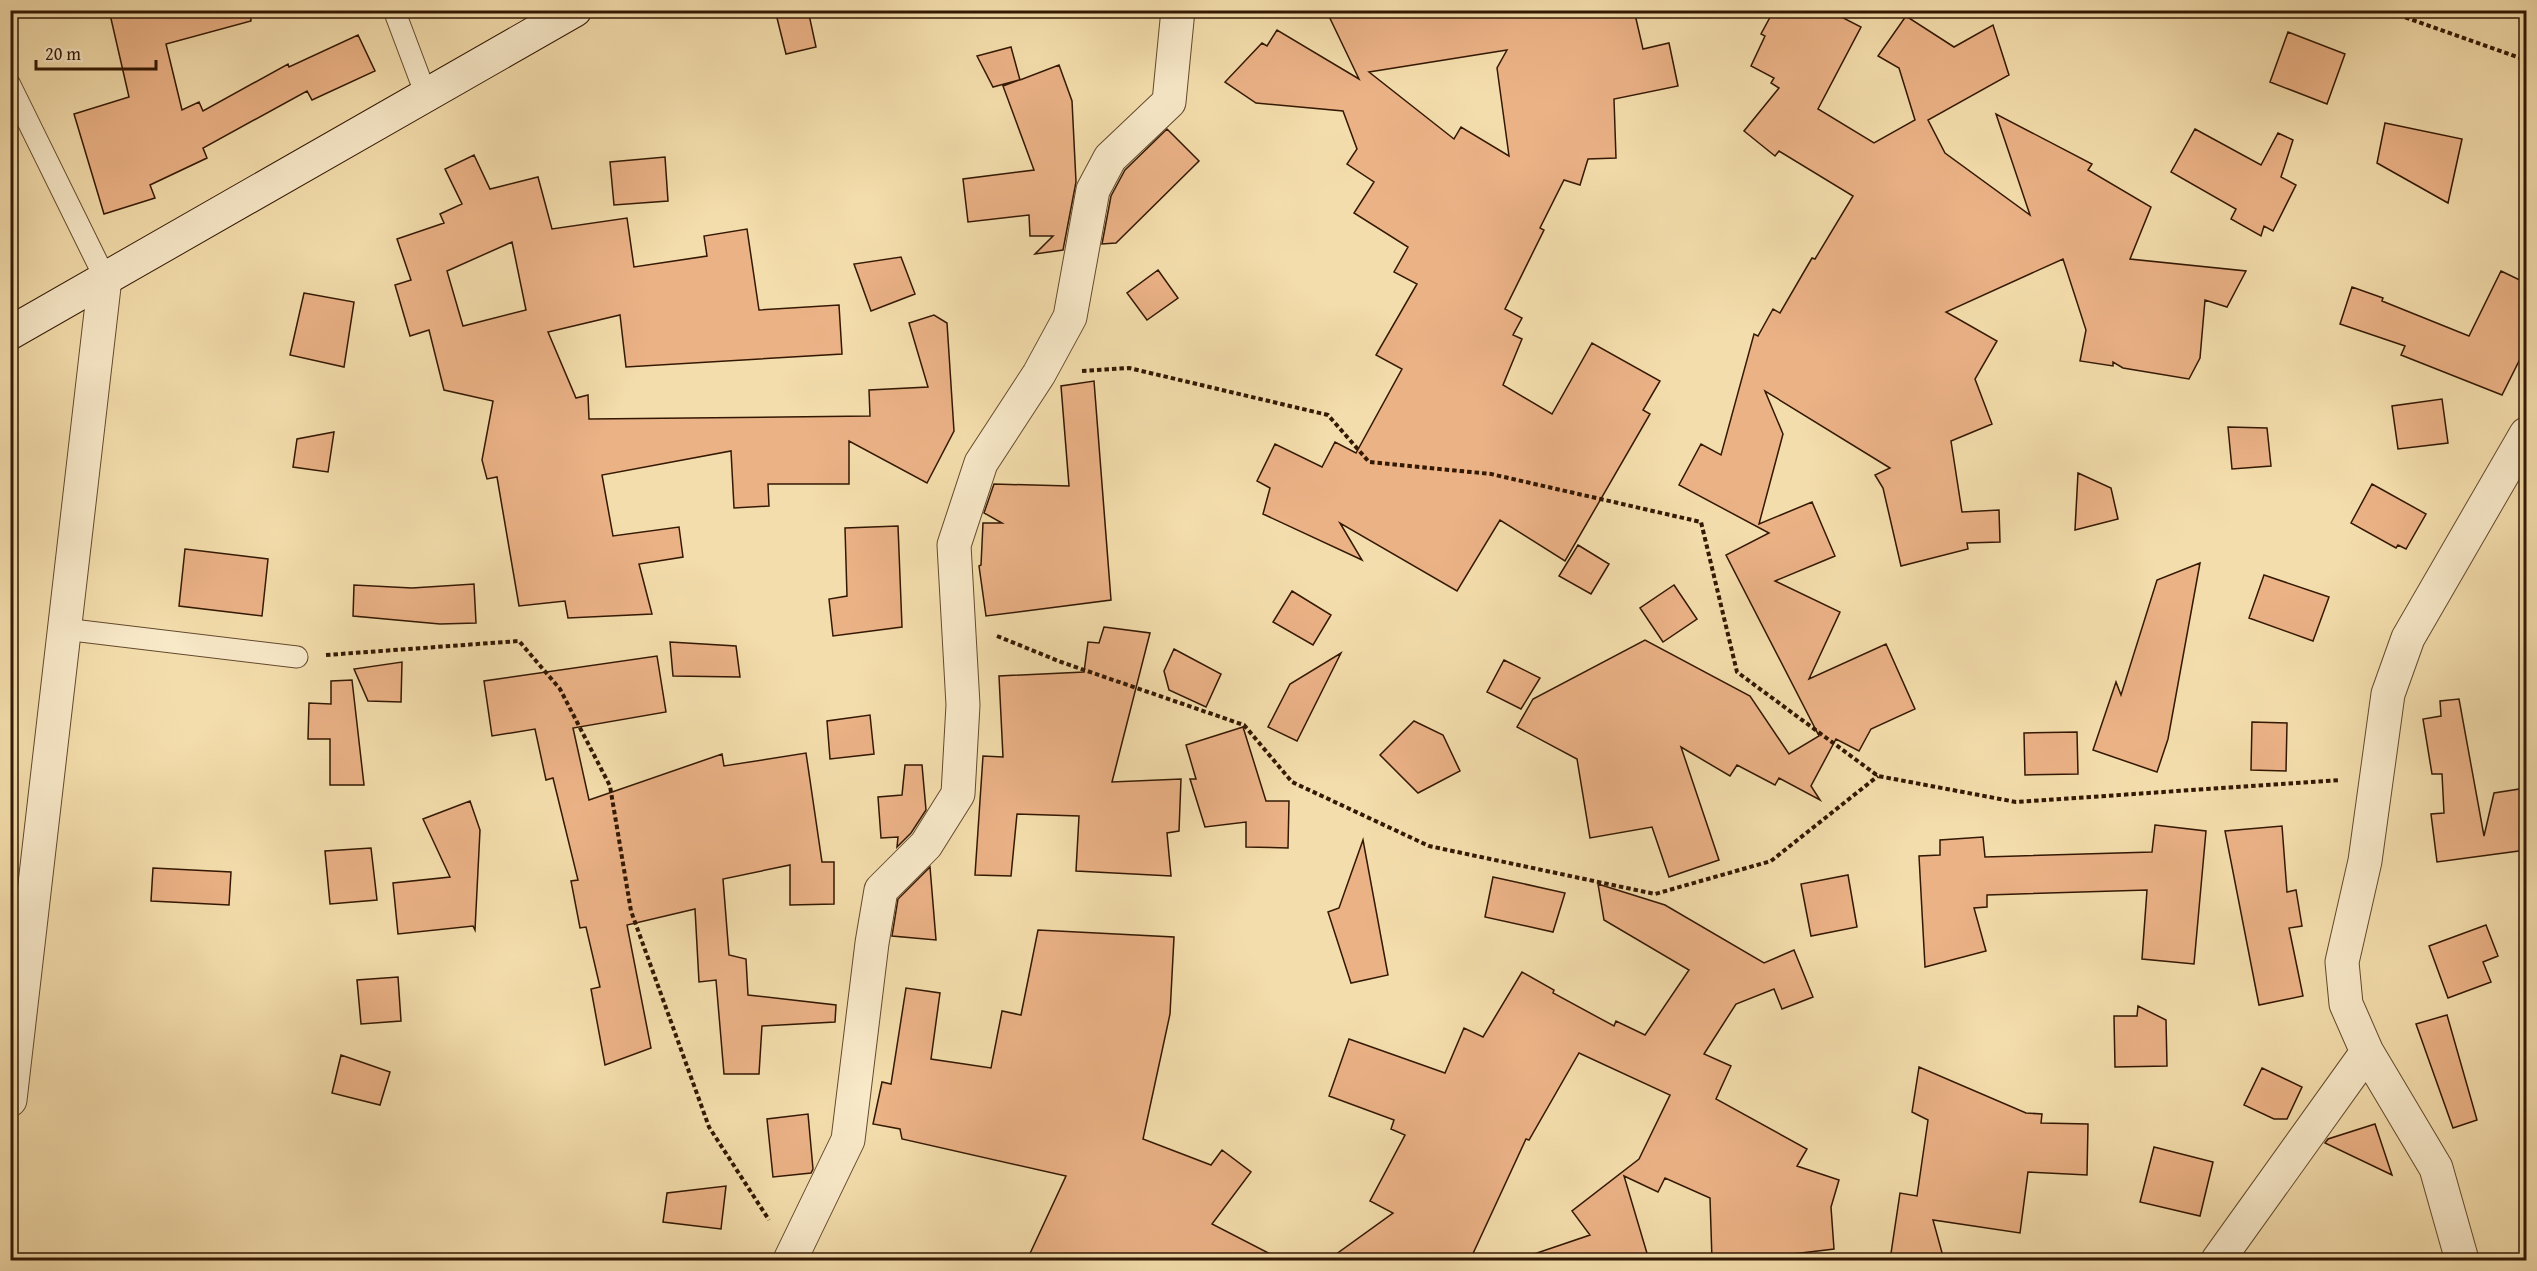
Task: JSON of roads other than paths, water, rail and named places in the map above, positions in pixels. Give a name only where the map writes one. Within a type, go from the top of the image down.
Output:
[{"type":"street","points":[[10,333],[575,10]]},
{"type":"street","points":[[791,1258],[848,1140],[872,943],[881,890],[926,845],[958,794],[963,705],[954,545],[981,463],[1039,374],[1070,317],[1093,190],[1110,158],[1169,102],[1178,10]]},
{"type":"street","points":[[10,1100],[105,278]]},
{"type":"street","points":[[2462,1260],[2436,1168],[2367,1052],[2346,1004],[2342,962],[2364,861],[2388,694],[2408,638],[2526,434]]},
{"type":"street","points":[[2218,1260],[2367,1052]]},
{"type":"lane","points":[[394,10],[426,95]]},
{"type":"lane","points":[[10,85],[105,278]]},
{"type":"lane","points":[[64,629],[297,657]]}]
